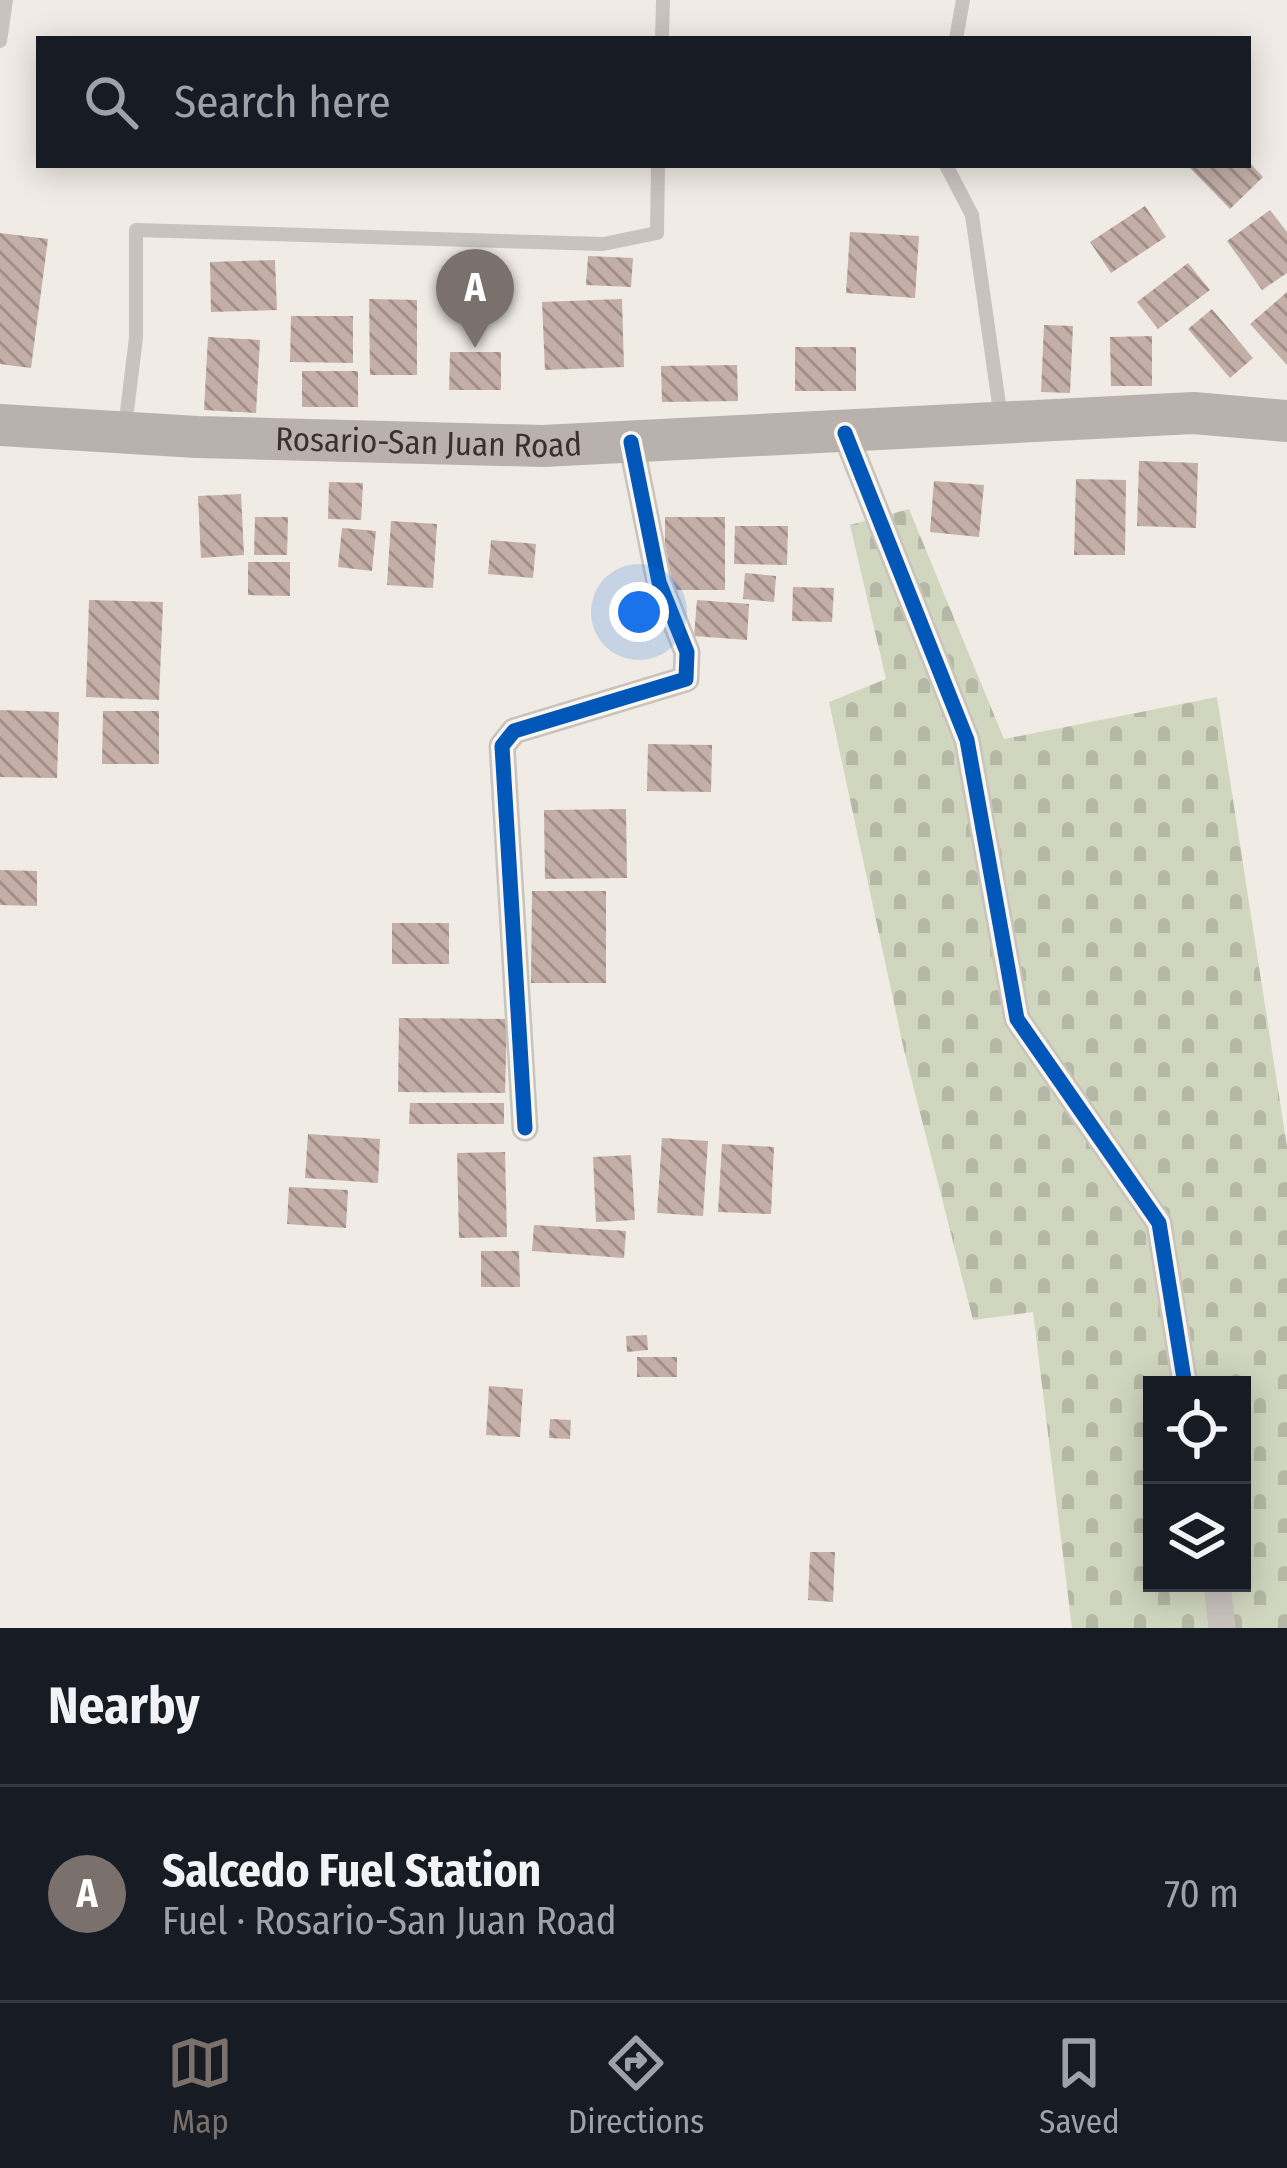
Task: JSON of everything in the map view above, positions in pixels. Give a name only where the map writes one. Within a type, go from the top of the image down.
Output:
[{"type":"main road","name":"Rosario-San Juan Road","points":[[0,425],[544,446],[1193,413],[1287,421]]},
{"type":"street","points":[[845,433],[967,740],[1017,1019],[1159,1223],[1184,1376]]},
{"type":"street","points":[[525,1128],[502,746],[514,730],[686,679],[687,652],[659,582],[632,442]]},
{"type":"street","points":[[1217,1592],[1222,1628]]},
{"type":"lane","points":[[0,41],[6,0]]},
{"type":"lane","points":[[662,0],[662,36]]},
{"type":"lane","points":[[957,36],[963,0]]},
{"type":"lane","points":[[124,432],[136,338],[136,230],[603,244],[657,233],[658,168]]},
{"type":"lane","points":[[948,168],[972,215],[1002,424]]},
{"type":"green space","points":[[909,509],[1004,739],[1217,697],[1287,1147],[1287,1628],[1072,1628],[1033,1312],[973,1320],[904,1050],[829,702],[886,679],[850,525]]},
{"type":"building","points":[[1251,164],[1263,177],[1230,209],[1190,168],[1251,168]]},
{"type":"building","points":[[1145,206],[1166,237],[1111,273],[1090,242]]},
{"type":"building","points":[[1270,210],[1287,232],[1287,273],[1262,290],[1227,241]]},
{"type":"building","points":[[850,232],[919,236],[915,298],[846,293]]},
{"type":"building","points":[[0,233],[48,239],[31,368],[0,364]]},
{"type":"building","points":[[588,256],[633,258],[631,287],[586,285]]},
{"type":"building","points":[[275,260],[277,310],[211,312],[210,262]]},
{"type":"building","points":[[1188,263],[1210,290],[1158,329],[1137,302]]},
{"type":"building","points":[[1287,292],[1287,365],[1250,324]]},
{"type":"building","points":[[369,299],[417,300],[417,375],[370,375]]},
{"type":"building","points":[[622,299],[624,367],[545,370],[542,302]]},
{"type":"building","points":[[1212,309],[1253,358],[1230,378],[1188,329]]},
{"type":"building","points":[[291,316],[353,316],[353,363],[290,362]]},
{"type":"building","points":[[1044,325],[1073,326],[1070,393],[1041,392]]},
{"type":"building","points":[[1152,336],[1152,386],[1111,386],[1110,337]]},
{"type":"building","points":[[208,337],[260,340],[256,413],[204,410]]},
{"type":"building","points":[[795,347],[856,347],[856,391],[795,391]]},
{"type":"building","points":[[450,352],[501,352],[501,390],[449,390]]},
{"type":"building","points":[[737,365],[738,401],[662,402],[661,366]]},
{"type":"building","points":[[302,371],[358,371],[358,407],[302,407]]},
{"type":"building","points":[[1139,461],[1198,463],[1196,528],[1137,526]]},
{"type":"building","points":[[1076,479],[1126,480],[1125,555],[1074,555]]},
{"type":"building","points":[[934,481],[984,485],[979,537],[930,532]]},
{"type":"building","points":[[329,482],[363,483],[361,520],[328,519]]},
{"type":"building","points":[[241,494],[244,555],[201,558],[198,496]]},
{"type":"building","points":[[255,517],[288,517],[287,555],[254,555]]},
{"type":"building","points":[[665,517],[725,517],[725,590],[665,590]]},
{"type":"building","points":[[391,521],[437,524],[433,588],[387,585]]},
{"type":"building","points":[[735,526],[788,526],[787,565],[734,564]]},
{"type":"building","points":[[342,528],[376,531],[372,571],[338,567]]},
{"type":"building","points":[[491,540],[536,544],[533,578],[488,574]]},
{"type":"building","points":[[248,562],[290,562],[290,596],[248,595]]},
{"type":"building","points":[[745,573],[776,576],[774,602],[743,599]]},
{"type":"building","points":[[793,587],[834,588],[832,622],[792,621]]},
{"type":"building","points":[[89,600],[163,602],[159,700],[86,697]]},
{"type":"building","points":[[697,600],[749,604],[747,640],[694,636]]},
{"type":"building","points":[[0,710],[59,712],[57,778],[0,777]]},
{"type":"building","points":[[103,711],[159,711],[159,764],[102,764]]},
{"type":"building","points":[[648,744],[712,745],[711,792],[647,791]]},
{"type":"building","points":[[626,809],[627,878],[545,879],[544,810]]},
{"type":"building","points":[[0,870],[37,871],[37,906],[0,905]]},
{"type":"building","points":[[532,891],[606,891],[606,983],[531,983]]},
{"type":"building","points":[[392,923],[449,923],[449,964],[392,964]]},
{"type":"building","points":[[399,1018],[507,1019],[505,1093],[398,1092]]},
{"type":"building","points":[[410,1103],[504,1103],[504,1124],[409,1124]]},
{"type":"building","points":[[308,1134],[380,1139],[378,1183],[305,1178]]},
{"type":"building","points":[[662,1138],[708,1141],[703,1216],[657,1213]]},
{"type":"building","points":[[722,1144],[774,1147],[771,1214],[718,1212]]},
{"type":"building","points":[[505,1152],[507,1237],[459,1238],[457,1153]]},
{"type":"building","points":[[631,1155],[635,1220],[596,1222],[593,1157]]},
{"type":"building","points":[[289,1187],[348,1190],[346,1228],[287,1224]]},
{"type":"building","points":[[534,1225],[626,1231],[624,1258],[532,1251]]},
{"type":"building","points":[[481,1251],[519,1251],[520,1287],[481,1287]]},
{"type":"building","points":[[647,1335],[648,1350],[627,1352],[626,1336]]},
{"type":"building","points":[[637,1357],[677,1357],[677,1377],[637,1377]]},
{"type":"building","points":[[489,1386],[523,1389],[520,1437],[486,1435]]},
{"type":"building","points":[[550,1419],[571,1420],[570,1439],[549,1438]]},
{"type":"building","points":[[810,1552],[835,1552],[833,1602],[808,1600]]},
{"type":"cycle path","points":[[845,433],[967,740],[1017,1019],[1159,1223],[1184,1376]]},
{"type":"cycle path","points":[[525,1128],[502,746],[514,731],[686,679],[687,652],[659,582],[631,442]]},
{"type":"place","name":"Salcedo Fuel Station","points":[[475,348]]}]
